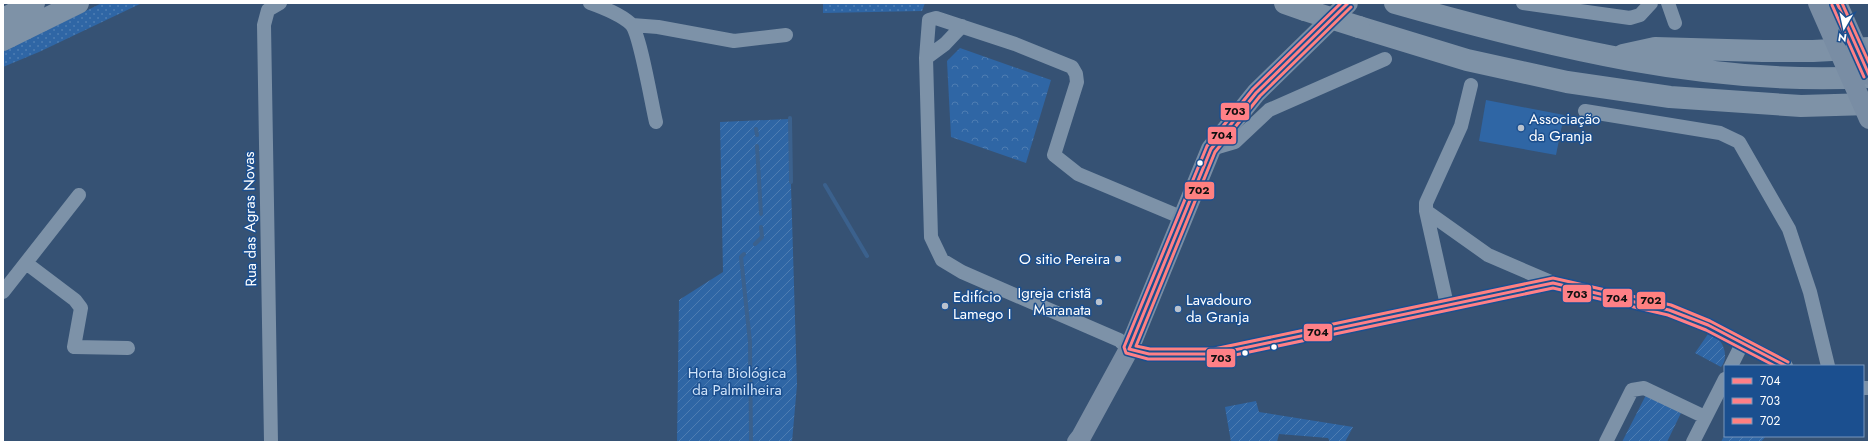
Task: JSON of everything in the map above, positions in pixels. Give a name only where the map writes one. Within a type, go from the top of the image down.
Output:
[{"type":"highway","points":[[3,20],[34,3]]},
{"type":"highway","points":[[3,40],[78,3]]},
{"type":"highway","points":[[1395,3],[1480,27],[1613,58],[1688,69],[1769,77],[1830,79],[1869,76]]},
{"type":"highway","points":[[1295,6],[1467,60],[1567,82],[1670,97],[1801,106],[1869,104]]},
{"type":"highway","points":[[1613,58],[1655,48],[1792,51],[1869,48]]},
{"type":"street","name":"Rua das Agras Novas","points":[[271,442],[264,25],[268,10],[280,3]]},
{"type":"street","points":[[590,3],[606,9],[632,25],[658,27],[734,41],[786,35]]},
{"type":"street","points":[[1077,442],[1129,349],[1211,149],[1256,93],[1348,3]]},
{"type":"street","points":[[1523,3],[1630,18],[1640,15],[1651,3]]},
{"type":"street","points":[[1668,3],[1675,23]]},
{"type":"street","points":[[1818,3],[1869,118]]},
{"type":"street","points":[[1837,3],[1869,76]]},
{"type":"street","points":[[1183,218],[1078,174],[1054,155],[1077,82],[1076,74],[1072,67],[1015,44],[962,26],[936,18],[929,20],[926,58],[931,238],[942,260],[962,272],[1119,340],[1129,349],[1149,354],[1216,354],[1554,283]]},
{"type":"street","points":[[632,25],[641,50],[656,122]]},
{"type":"street","points":[[926,58],[945,44],[962,26]]},
{"type":"street","points":[[1211,149],[1235,142],[1269,110],[1385,59]]},
{"type":"street","points":[[1447,305],[1426,212],[1426,203],[1461,126],[1471,85]]},
{"type":"street","points":[[1585,111],[1720,133],[1739,142],[1789,229],[1810,292],[1828,365]]},
{"type":"street","points":[[3,292],[79,195]]},
{"type":"street","points":[[1426,212],[1488,255],[1554,283],[1669,310],[1708,325],[1784,365]]},
{"type":"street","points":[[26,263],[76,300],[81,308],[74,347],[128,348]]},
{"type":"street","points":[[1732,365],[1742,344]]},
{"type":"street","points":[[1693,442],[1724,381]]},
{"type":"street","points":[[1606,442],[1632,390],[1644,388],[1705,418]]},
{"type":"green space","points":[[102,3],[142,3],[39,52],[3,67],[3,51]]},
{"type":"green space","points":[[823,3],[925,3],[922,11],[823,13]]},
{"type":"green space","points":[[960,48],[1051,80],[1026,163],[951,137],[947,61]]},
{"type":"green space","name":"Associação da Granja","points":[[1486,100],[1564,115],[1556,155],[1479,141]]},
{"type":"green space","name":"Horta Biológica da Palmilheira","points":[[789,119],[797,385],[792,442],[677,442],[679,300],[723,272],[720,122]]},
{"type":"green space","points":[[1708,334],[1719,340],[1724,347],[1725,358],[1721,367],[1695,353]]},
{"type":"green space","points":[[1646,395],[1681,413],[1667,442],[1622,442]]},
{"type":"green space","points":[[1256,401],[1259,412],[1353,427],[1345,442],[1330,442],[1328,438],[1279,434],[1277,442],[1231,442],[1225,407]]},
{"type":"green space","points":[[1724,436],[1765,437],[1761,442],[1721,442]]},
{"type":"waterway","points":[[790,118],[791,182]]},
{"type":"waterway","points":[[756,129],[757,135]]},
{"type":"waterway","points":[[757,146],[761,214]]},
{"type":"waterway","points":[[825,185],[867,256]]},
{"type":"waterway","points":[[755,244],[762,237],[761,227]]},
{"type":"waterway","points":[[744,254],[741,257],[750,342],[751,442]]},
{"type":"transit line","name":"703","points":[[1341,3],[1253,89],[1207,146],[1124,347],[1126,353],[1148,359],[1216,359],[1553,288],[1668,315],[1706,330],[1773,365]]},
{"type":"transit line","name":"704","points":[[1348,3],[1256,93],[1211,149],[1129,349],[1149,354],[1215,354],[1553,283],[1669,310],[1708,325],[1784,365]]},
{"type":"transit line","name":"704","points":[[1837,3],[1869,75]]},
{"type":"transit line","name":"702","points":[[1842,3],[1869,63]]},
{"type":"transit line","name":"703","points":[[1832,5],[1864,77]]},
{"type":"transit line","name":"702","points":[[1351,7],[1260,96],[1215,152],[1136,346],[1150,349],[1214,349],[1553,278],[1671,305],[1710,321],[1788,362]]},
{"type":"place","name":"Associação da Granja","points":[[1521,128]]},
{"type":"place","name":"O sitio Pereira","points":[[1118,259]]},
{"type":"place","name":"Igreja cristã Maranata","points":[[1099,302]]},
{"type":"place","name":"Edifício Lamego I","points":[[945,306]]},
{"type":"place","name":"Lavadouro da Granja","points":[[1178,309]]}]
